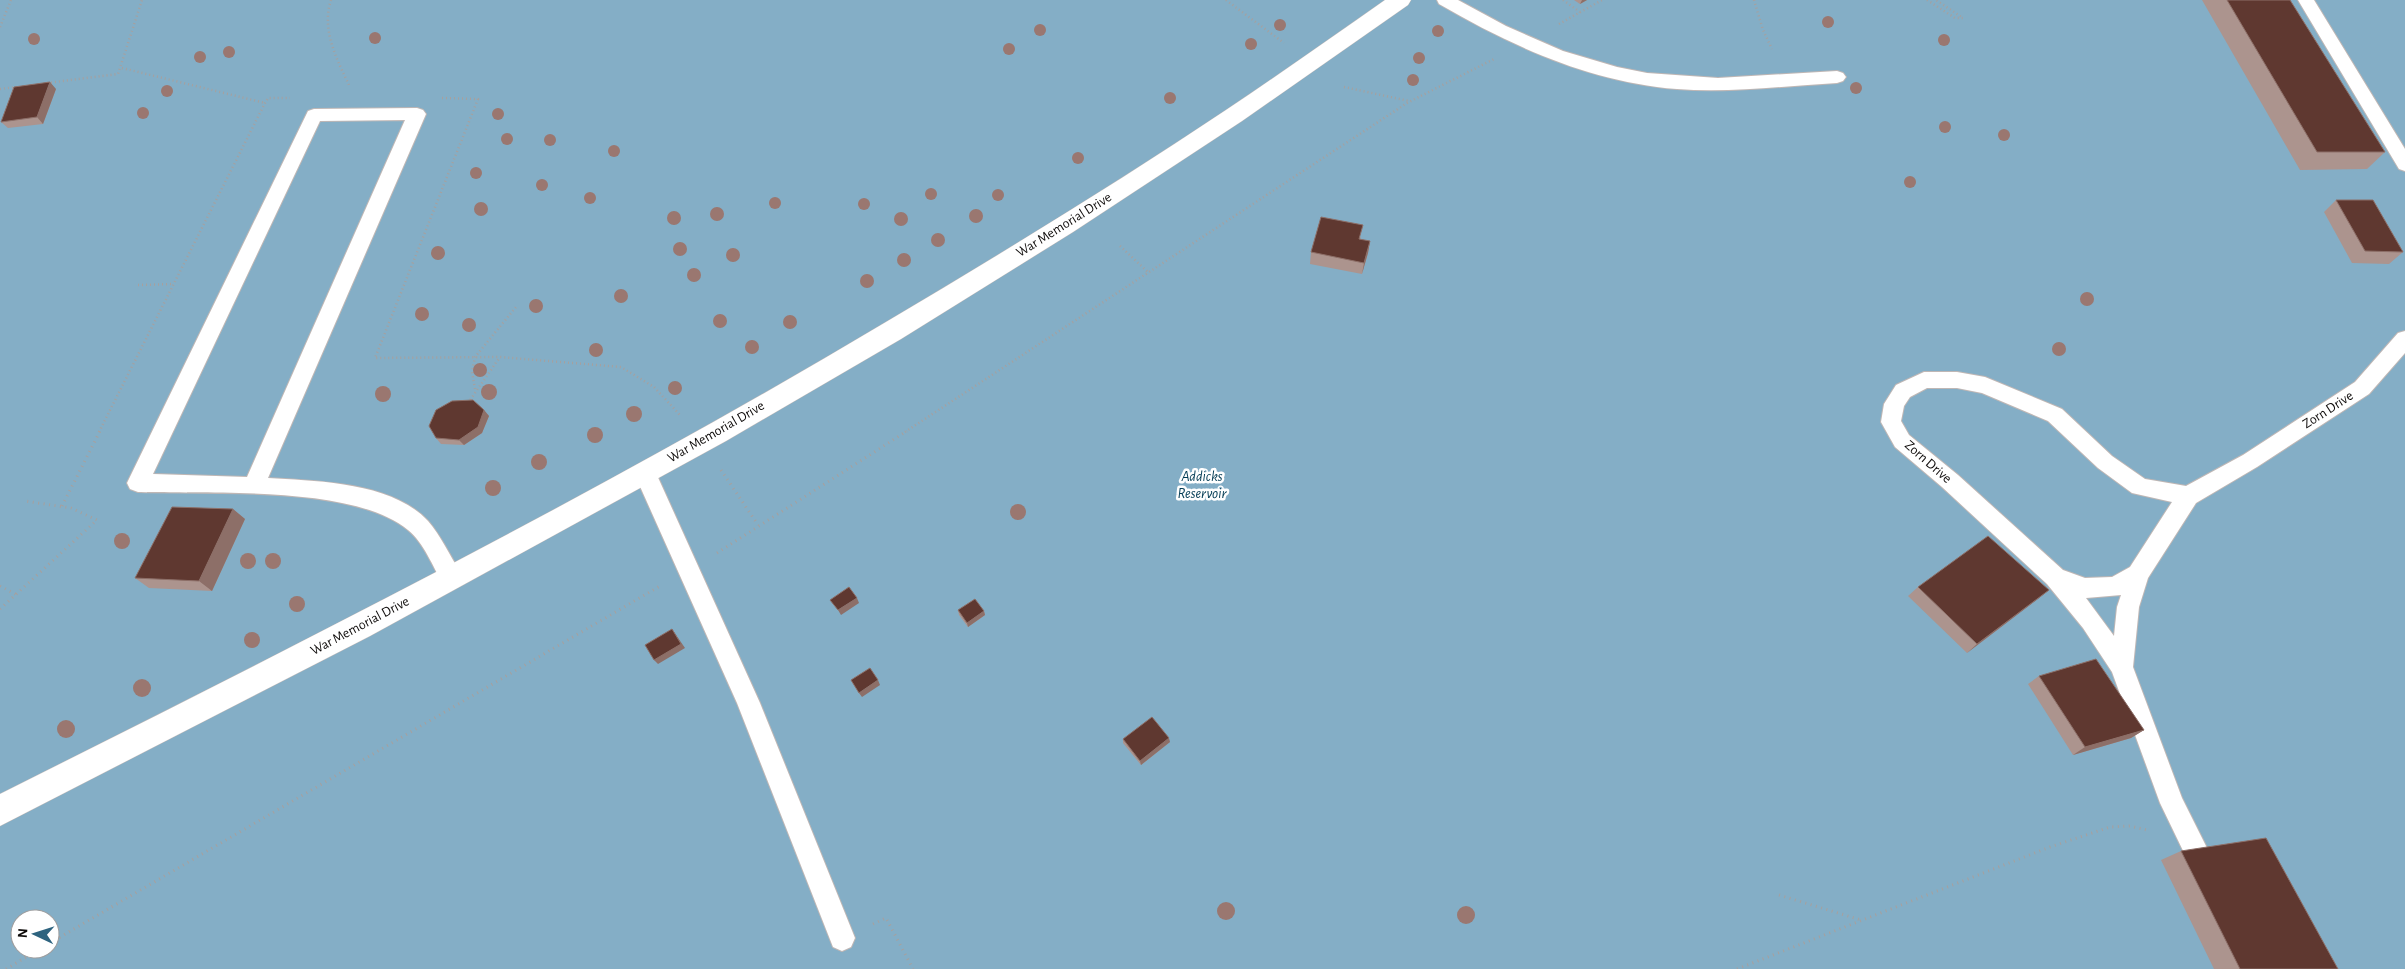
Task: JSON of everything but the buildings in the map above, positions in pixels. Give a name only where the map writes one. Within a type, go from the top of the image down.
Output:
[{"type":"street","name":"War Memorial Drive","points":[[0,811],[274,672],[645,473],[874,340],[1039,241],[1265,95],[1400,0]]},
{"type":"lane","points":[[1445,0],[1527,43],[1595,69],[1646,80],[1680,83],[1720,83],[1837,77]]},
{"type":"lane","points":[[2306,0],[2405,164]]},
{"type":"lane","points":[[254,486],[417,114],[314,115],[138,483],[254,486],[331,491],[375,500],[416,524],[451,577]]},
{"type":"lane","name":"Zorn Drive","points":[[2188,496],[2140,487],[2105,462],[2055,415],[1985,385],[1957,380],[1924,380],[1903,391],[1894,404],[1891,422],[1902,441],[1950,481],[2055,577],[2085,588],[2115,587],[2138,574],[2188,496],[2250,461],[2362,388],[2405,339]]},
{"type":"lane","points":[[645,473],[690,569],[807,841],[842,938]]},
{"type":"lane","points":[[2122,667],[2128,607],[2138,574]]},
{"type":"lane","points":[[2055,577],[2090,621],[2122,667],[2172,803],[2197,852]]},
{"type":"path","points":[[0,28],[11,0]]},
{"type":"path","points":[[40,84],[118,74],[122,68],[142,0]]},
{"type":"path","points":[[331,0],[327,18],[335,58],[354,94]]},
{"type":"path","points":[[1226,0],[1289,46]]},
{"type":"path","points":[[1563,0],[1580,12]]},
{"type":"path","points":[[60,937],[690,569],[1149,273],[1410,101],[1527,43],[1602,0]]},
{"type":"path","points":[[1754,0],[1763,30],[1772,49]]},
{"type":"path","points":[[1927,0],[1955,18],[1963,18],[1936,0]]},
{"type":"path","points":[[122,68],[266,103]]},
{"type":"path","points":[[0,89],[20,87]]},
{"type":"path","points":[[1344,88],[1410,101]]},
{"type":"path","points":[[62,506],[268,98]]},
{"type":"path","points":[[478,98],[375,358],[500,357],[622,366],[654,386],[684,420]]},
{"type":"path","points":[[1120,246],[1149,273]]},
{"type":"path","points":[[138,285],[174,284]]},
{"type":"path","points":[[475,390],[472,372],[475,357],[516,307]]},
{"type":"path","points":[[466,406],[475,390],[491,372],[500,357]]},
{"type":"path","points":[[721,470],[758,525]]},
{"type":"path","points":[[0,609],[97,520],[90,514],[62,506],[25,501]]},
{"type":"path","points":[[0,586],[17,595]]},
{"type":"path","points":[[1737,969],[2050,847],[2110,828],[2142,828]]},
{"type":"path","points":[[1780,895],[1862,921]]},
{"type":"path","points":[[842,938],[886,918],[913,969]]},
{"type":"path","points":[[6,969],[23,959]]},
{"type":"water","name":"Addicks Reservoir","points":[[0,0],[2405,0],[2405,969],[0,969]]}]
